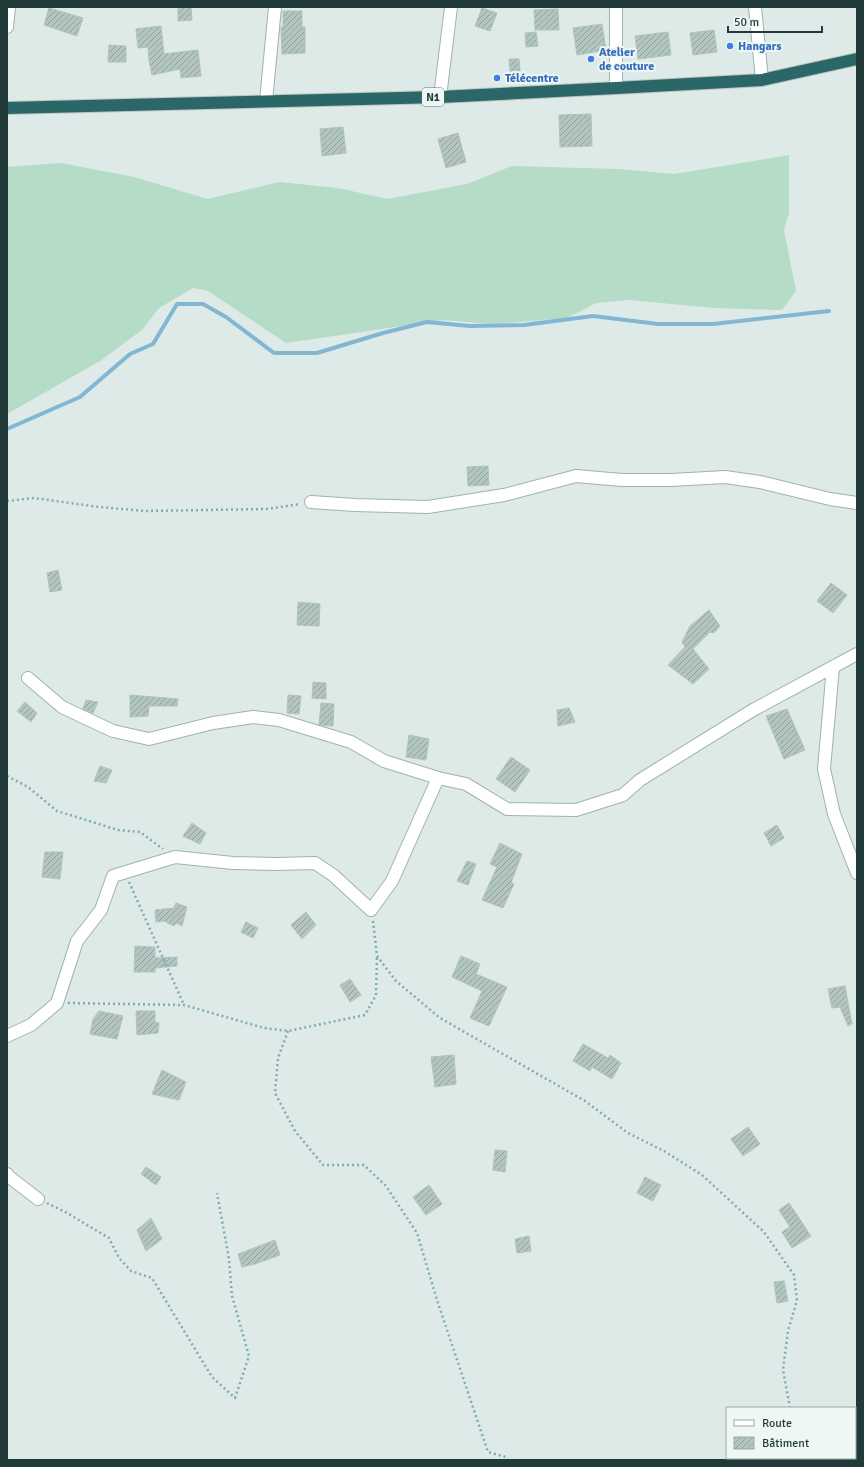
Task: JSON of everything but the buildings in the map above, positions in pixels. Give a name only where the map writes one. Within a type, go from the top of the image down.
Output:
[{"type":"highway","name":"N1","points":[[7,108],[440,97],[762,80],[857,59]]},
{"type":"street","points":[[7,28],[9,7]]},
{"type":"street","points":[[266,101],[275,7]]},
{"type":"street","points":[[440,97],[451,7]]},
{"type":"street","points":[[616,7],[616,88]]},
{"type":"street","points":[[755,7],[762,80]]},
{"type":"street","points":[[311,502],[428,507],[504,495],[576,476],[622,480],[671,480],[725,477],[760,482],[830,499],[857,503]]},
{"type":"street","points":[[28,678],[62,707],[113,731],[149,739],[213,723],[253,717],[279,720],[351,742],[384,761],[438,778],[466,784],[507,809],[576,810],[623,795],[640,780],[753,710],[857,654]]},
{"type":"street","points":[[833,667],[824,769],[834,814],[857,874]]},
{"type":"street","points":[[7,1036],[31,1025],[57,1003],[77,941],[101,910],[113,876],[175,857],[277,864],[315,863],[333,874],[371,910],[392,881],[438,778]]},
{"type":"street","points":[[7,1174],[38,1199]]},
{"type":"path","points":[[7,500],[34,498],[99,507],[145,511],[266,509],[311,502]]},
{"type":"path","points":[[7,776],[28,787],[57,811],[118,830],[140,832],[175,857]]},
{"type":"path","points":[[124,872],[184,1005]]},
{"type":"path","points":[[57,1003],[184,1005],[264,1028],[288,1031],[365,1014],[376,995],[377,956],[371,910]]},
{"type":"path","points":[[377,956],[396,981],[440,1018],[585,1101],[628,1133],[664,1151],[702,1175],[764,1232],[794,1275],[797,1300],[788,1331],[783,1370],[790,1407]]},
{"type":"path","points":[[288,1031],[278,1058],[275,1092],[295,1131],[323,1165],[364,1165],[386,1186],[417,1233],[437,1300],[488,1452],[506,1457],[508,1460]]},
{"type":"path","points":[[38,1199],[67,1213],[109,1238],[119,1258],[131,1271],[152,1278],[212,1377],[235,1398],[249,1356],[232,1296],[229,1259],[217,1193]]},
{"type":"green space","points":[[789,155],[789,213],[784,230],[796,291],[782,310],[714,308],[629,300],[596,303],[567,318],[492,324],[443,320],[286,343],[208,291],[193,288],[159,308],[142,330],[100,361],[7,414],[7,167],[61,163],[134,177],[208,199],[279,182],[338,188],[387,199],[467,184],[512,166],[618,169],[674,174]]},
{"type":"waterway","points":[[7,429],[80,397],[130,354],[153,344],[177,304],[203,304],[226,317],[274,353],[317,353],[383,333],[427,322],[470,326],[524,325],[593,316],[658,324],[713,324],[829,311]]},
{"type":"place","name":"Hangars","points":[[730,46]]},
{"type":"place","name":"Atelier de couture","points":[[591,59]]},
{"type":"place","name":"Télécentre","points":[[497,78]]}]
